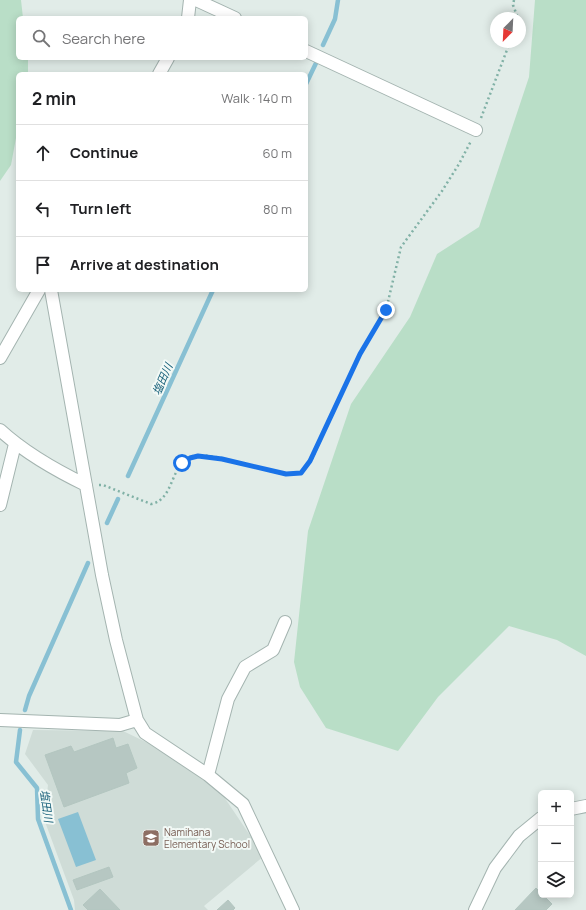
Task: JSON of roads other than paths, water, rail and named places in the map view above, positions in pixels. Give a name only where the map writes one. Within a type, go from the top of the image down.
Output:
[{"type":"street","points":[[188,16],[190,0]]},
{"type":"street","points":[[196,0],[231,16]]},
{"type":"street","points":[[308,52],[476,130]]},
{"type":"street","points":[[160,72],[167,60]]},
{"type":"street","points":[[0,358],[38,292]]},
{"type":"street","points":[[51,292],[116,640],[137,720],[145,733],[208,775],[243,804],[293,910]]},
{"type":"street","points":[[0,430],[15,444],[58,471],[86,485]]},
{"type":"street","points":[[0,505],[15,444]]},
{"type":"street","points":[[208,775],[228,699],[245,667],[273,650],[285,622]]},
{"type":"street","points":[[0,720],[120,725],[137,720]]},
{"type":"street","points":[[574,808],[586,806]]},
{"type":"street","points":[[475,910],[495,868],[519,836],[538,820]]},
{"type":"water","points":[[78,812],[96,860],[76,867],[58,819]]},
{"type":"waterway","name":"塩田川","points":[[323,45],[335,19],[338,0]]},
{"type":"waterway","name":"塩田川","points":[[308,80],[317,61]]},
{"type":"waterway","name":"塩田川","points":[[128,476],[212,292]]},
{"type":"waterway","name":"塩田川","points":[[107,523],[118,499]]},
{"type":"waterway","name":"塩田川","points":[[25,710],[29,696],[88,563]]},
{"type":"waterway","name":"塩田川","points":[[20,730],[16,762],[37,788],[38,819],[71,910]]},
{"type":"place","name":"Namihana Elementary School","points":[[151,838]]}]
